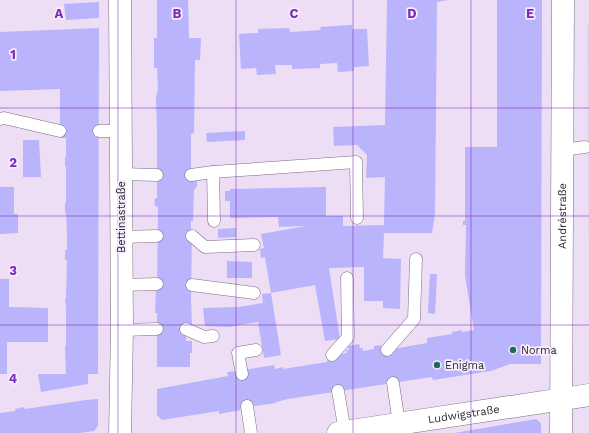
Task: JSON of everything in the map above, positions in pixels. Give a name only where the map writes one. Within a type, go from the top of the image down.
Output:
[{"type":"street","name":"Bettinastraße","points":[[120,0],[122,285],[120,433]]},
{"type":"street","name":"Andréstraße","points":[[561,433],[563,0]]},
{"type":"street","name":"Ludwigstraße","points":[[342,433],[388,428],[589,395]]},
{"type":"lane","points":[[0,119],[4,118],[60,131]]},
{"type":"lane","points":[[99,131],[121,132]]},
{"type":"lane","points":[[562,150],[585,146]]},
{"type":"lane","points":[[191,176],[213,172],[356,162],[357,218]]},
{"type":"lane","points":[[213,172],[214,221]]},
{"type":"lane","points":[[121,174],[157,175]]},
{"type":"lane","points":[[121,237],[157,236]]},
{"type":"lane","points":[[192,236],[204,247],[254,245]]},
{"type":"lane","points":[[387,350],[414,319],[416,259]]},
{"type":"lane","points":[[332,355],[348,337],[347,278]]},
{"type":"lane","points":[[122,285],[157,284]]},
{"type":"lane","points":[[192,284],[254,293]]},
{"type":"lane","points":[[122,330],[157,329]]},
{"type":"lane","points":[[186,330],[204,337],[213,336]]},
{"type":"lane","points":[[242,374],[238,353],[256,350]]},
{"type":"lane","points":[[388,428],[393,383]]},
{"type":"lane","points":[[338,391],[342,433]]},
{"type":"lane","points":[[247,406],[252,433]]},
{"type":"shaded area","points":[[587,25],[589,25],[589,285]]},
{"type":"building","points":[[157,0],[188,0],[189,38],[201,38],[200,60],[195,60],[194,133],[191,134],[191,181],[197,180],[197,186],[194,190],[193,221],[191,221],[192,326],[186,329],[186,341],[192,341],[190,367],[157,367],[157,313],[155,313],[157,291],[158,207],[155,206],[154,199],[157,198],[156,97],[158,90],[157,68],[154,68],[154,38],[157,38]]},
{"type":"building","points":[[387,0],[448,0],[437,2],[435,214],[432,233],[384,233],[383,258],[401,259],[400,309],[383,308],[383,301],[364,301],[364,267],[329,268],[340,339],[325,341],[315,285],[271,293],[265,257],[261,258],[260,249],[264,248],[261,234],[306,226],[279,227],[278,217],[230,218],[230,201],[225,201],[225,191],[230,191],[230,189],[326,187],[326,216],[343,216],[343,226],[384,225],[385,177],[366,178],[367,155],[357,145],[334,146],[333,127],[385,125]]},
{"type":"building","points":[[497,0],[542,0],[541,364],[510,364],[491,371],[433,380],[432,377],[288,399],[276,403],[247,406],[240,408],[241,410],[219,414],[219,411],[162,420],[157,415],[157,389],[228,376],[227,372],[274,365],[275,369],[283,367],[283,369],[327,362],[327,356],[347,353],[346,350],[349,350],[348,346],[359,344],[360,348],[363,348],[363,351],[374,349],[374,346],[381,345],[382,350],[387,350],[427,343],[427,338],[452,334],[452,332],[474,330],[465,276],[466,225],[463,225],[463,221],[465,221],[465,147],[497,147]]},
{"type":"building","points":[[99,2],[99,18],[66,20],[64,4]]},
{"type":"building","points":[[352,25],[352,29],[367,29],[369,66],[354,67],[354,71],[338,72],[337,63],[320,64],[320,68],[292,69],[292,65],[275,65],[276,74],[257,75],[256,68],[241,69],[239,34],[258,33],[258,29],[289,28],[290,32],[321,30],[320,27]]},
{"type":"building","points":[[99,28],[98,374],[88,374],[88,384],[41,392],[38,374],[66,374],[66,138],[60,138],[60,89],[0,91],[0,32]]},
{"type":"building","points":[[245,131],[245,140],[207,142],[206,133]]},
{"type":"building","points":[[23,140],[39,140],[41,177],[23,177]]},
{"type":"building","points":[[0,187],[14,187],[14,214],[18,214],[18,233],[0,234]]},
{"type":"building","points":[[236,228],[236,237],[218,238],[218,229]]},
{"type":"building","points":[[227,261],[252,262],[252,278],[227,278]]},
{"type":"building","points":[[430,274],[437,274],[435,314],[428,313]]},
{"type":"building","points":[[0,279],[9,279],[9,307],[48,308],[48,342],[7,342],[7,374],[0,374]]},
{"type":"building","points":[[271,293],[281,355],[264,358],[258,322],[229,327],[205,326],[203,308],[239,307],[263,303],[262,294]]},
{"type":"building","points":[[98,399],[98,426],[94,431],[80,433],[0,433],[0,413],[15,411],[15,409],[24,407],[25,409]]},
{"type":"building","points":[[536,419],[541,423],[541,433],[454,433]]},
{"type":"place","name":"Norma","points":[[513,350]]},
{"type":"place","name":"Enigma","points":[[437,365]]}]
